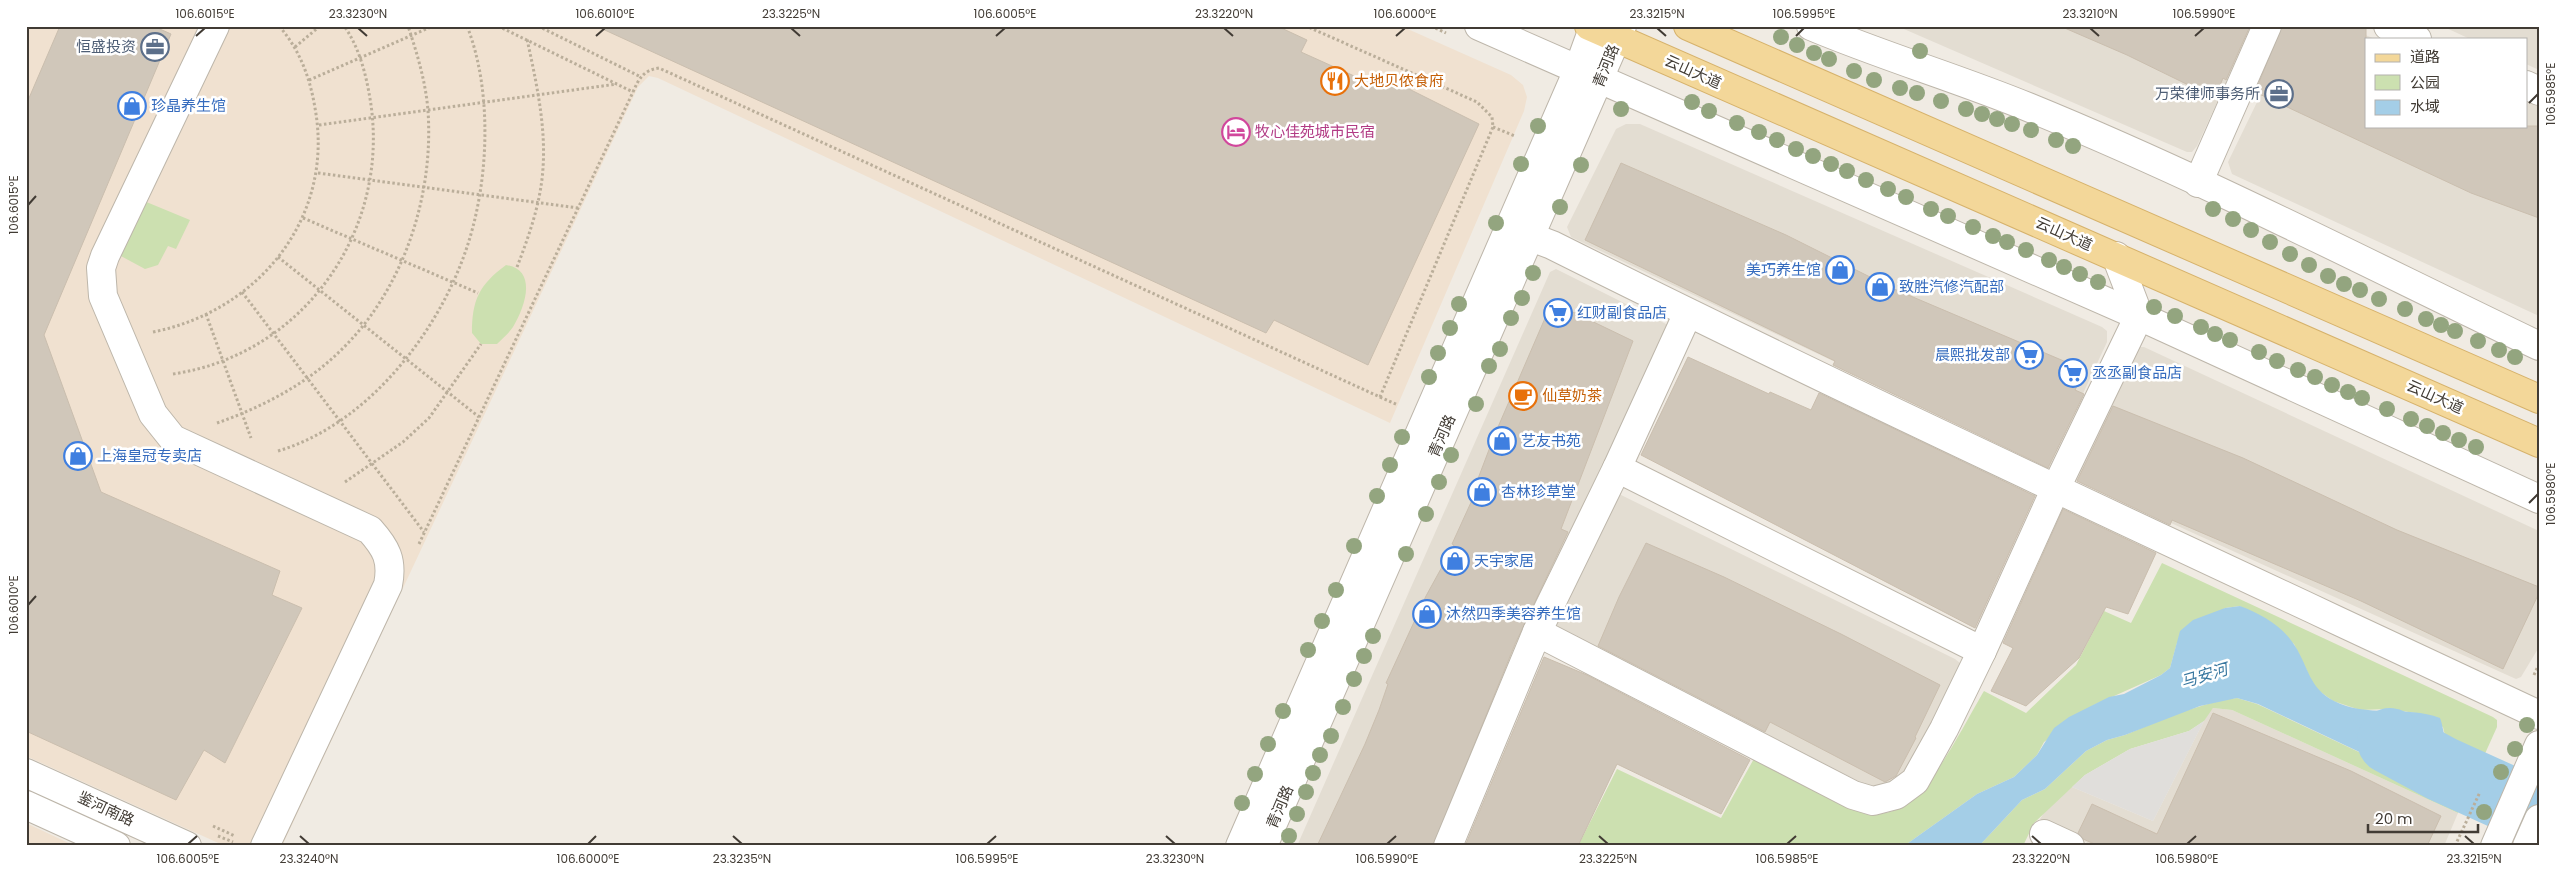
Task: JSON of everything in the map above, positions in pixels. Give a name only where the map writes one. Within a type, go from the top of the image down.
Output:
[{"type":"main road","points":[[1688,26],[2539,399]]},
{"type":"main road","name":"云山大道","points":[[1603,29],[2539,443]]},
{"type":"street","points":[[201,26],[91,266],[92,295],[110,343],[147,422],[170,450],[200,467],[355,536],[373,562],[374,578],[251,843]]},
{"type":"street","points":[[215,26],[101,268],[103,296],[153,414],[173,439],[370,530],[380,542],[391,568],[388,585],[251,843]]},
{"type":"street","points":[[1479,26],[2140,316],[2539,499]]},
{"type":"street","points":[[1811,26],[2027,107],[2198,182],[2539,346]]},
{"type":"street","points":[[2198,182],[2267,26]]},
{"type":"street","points":[[2388,26],[2415,38]]},
{"type":"street","name":"青河路","points":[[1263,846],[1420,484],[1531,237],[1589,75],[1603,29]]},
{"type":"street","name":"青河路","points":[[1240,846],[1589,75]]},
{"type":"street","points":[[1531,237],[1552,245],[1688,313],[2055,490],[2539,715]]},
{"type":"street","points":[[1537,632],[1853,795],[1873,801],[1896,795],[1915,781],[1944,729],[1982,651],[2055,490],[2140,316],[2116,256]]},
{"type":"street","points":[[1448,846],[1537,632],[1617,468],[1688,313]]},
{"type":"street","points":[[1617,468],[1982,651]]},
{"type":"street","points":[[2496,846],[2539,745]]},
{"type":"street","name":"鉴河南路","points":[[26,772],[187,846]]},
{"type":"street","name":"鉴河南路","points":[[26,805],[116,846]]},
{"type":"street","points":[[2044,834],[2070,846]]},
{"type":"path","points":[[148,332],[206,314],[242,292],[263,274],[278,257],[303,218],[313,194],[318,173],[320,148],[318,125],[309,80],[296,47],[279,26]]},
{"type":"path","points":[[296,47],[320,26]]},
{"type":"path","points":[[164,376],[190,372],[247,352],[298,315],[321,291],[340,262],[364,204],[373,148],[368,87],[360,58],[344,26]]},
{"type":"path","points":[[212,424],[243,414],[272,399],[306,378],[338,353],[386,293],[402,261],[424,187],[428,151],[428,110],[408,26]]},
{"type":"path","points":[[309,80],[433,26]]},
{"type":"path","points":[[273,452],[315,436],[338,421],[384,385],[406,358],[441,306],[452,282],[466,251],[479,195],[486,129],[476,58],[466,26]]},
{"type":"path","points":[[498,26],[632,92]]},
{"type":"path","points":[[538,26],[641,77]]},
{"type":"path","points":[[1306,26],[1477,102],[1492,117],[1493,127],[1380,397]]},
{"type":"path","points":[[517,267],[529,236],[543,168],[538,95],[527,40]]},
{"type":"path","points":[[417,547],[632,92],[644,72],[659,68],[1406,409]]},
{"type":"path","points":[[318,125],[618,84]]},
{"type":"path","points":[[1493,127],[1522,140]]},
{"type":"path","points":[[318,173],[578,208]]},
{"type":"path","points":[[303,218],[478,293]]},
{"type":"path","points":[[278,257],[480,417]]},
{"type":"path","points":[[242,292],[371,465],[424,532]]},
{"type":"path","points":[[206,314],[252,440]]},
{"type":"path","points":[[342,484],[403,442],[429,418],[481,344]]},
{"type":"path","points":[[2456,846],[2473,806]]},
{"type":"path","points":[[212,834],[230,842],[251,843]]},
{"type":"shaded area","points":[[26,26],[1401,26],[1511,75],[1523,85],[1527,97],[1524,111],[1390,423],[658,78],[649,76],[638,87],[282,846],[225,846],[26,756]]},
{"type":"shaded area","points":[[1897,26],[2252,26],[2197,146],[2192,152],[2187,152]]},
{"type":"shaded area","points":[[2294,26],[2344,26],[2373,38],[2365,38],[2365,128],[2528,128],[2528,102],[2539,107],[2539,316],[2232,174],[2228,162]]},
{"type":"shaded area","points":[[2442,26],[2539,26],[2539,70],[2528,65],[2528,38],[2468,38]]},
{"type":"shaded area","points":[[1626,124],[1640,124],[2102,327],[2107,331],[2107,342],[2053,458],[2046,462],[1571,237],[1567,227],[1616,129]]},
{"type":"shaded area","points":[[1556,269],[1668,325],[1512,666],[1434,846],[1297,846],[1550,272]]},
{"type":"shaded area","points":[[2135,347],[2144,347],[2539,531],[2539,647],[2521,677],[2516,679],[2076,480],[2075,474]]},
{"type":"shaded area","points":[[1619,494],[1960,663],[1959,673],[1909,776],[1880,790],[1866,785],[1557,627],[1554,621]]},
{"type":"shaded area","points":[[2213,708],[2232,710],[2458,813],[2444,846],[2093,846],[2040,819],[2046,810],[2072,787],[2153,821],[2208,713]]},
{"type":"shaded area","points":[[2204,721],[2153,821],[2072,787],[2085,775],[2130,749],[2189,731]]},
{"type":"shaded area","points":[[26,823],[75,846],[26,846]]},
{"type":"green space","points":[[144,201],[190,220],[176,249],[168,246],[158,265],[145,269],[119,255]]},
{"type":"green space","points":[[506,265],[516,268],[522,274],[525,282],[526,290],[521,310],[513,327],[497,344],[481,344],[472,333],[472,321],[476,302],[489,279]]},
{"type":"green space","points":[[2162,563],[2493,717],[2497,720],[2497,727],[2479,767],[2455,751],[2448,741],[2443,727],[2416,713],[2387,709],[2360,710],[2333,701],[2315,688],[2294,644],[2240,606],[2225,608],[2177,643],[2170,668],[2161,675],[2094,705],[2044,742],[2037,755],[2014,777],[1977,794],[1904,846],[1578,846],[1617,769],[1721,818],[1756,755],[1865,814],[1884,813],[1898,809],[1913,799],[1936,771],[1948,754],[1984,691],[2026,713],[2076,665],[2104,611],[2131,623]]},
{"type":"green space","points":[[2237,698],[2257,704],[2463,801],[2458,813],[2232,710],[2213,708],[2204,721],[2189,731],[2130,749],[2085,775],[2034,823],[2023,846],[1979,846],[2022,800],[2045,789],[2086,751],[2107,740],[2125,735],[2178,713],[2221,700]]},
{"type":"water","points":[[2240,606],[2263,617],[2284,632],[2300,654],[2314,684],[2334,701],[2359,709],[2414,712],[2440,718],[2446,739],[2453,750],[2479,767],[2463,801],[2258,704],[2237,698],[2200,706],[2107,740],[2086,751],[2045,789],[2022,800],[1979,846],[1904,846],[1977,794],[2014,777],[2037,755],[2054,728],[2069,717],[2109,697],[2124,694],[2161,675],[2170,668],[2180,631],[2193,620],[2225,608]]},
{"type":"building","points":[[60,26],[153,26],[171,34],[44,335],[101,492],[280,571],[272,595],[302,608],[225,763],[204,750],[176,800],[26,731],[26,105]]},
{"type":"building","points":[[596,26],[1277,26],[1307,40],[1301,52],[1383,89],[1389,79],[1479,124],[1368,365],[1274,320],[1266,333]]},
{"type":"building","points":[[2060,26],[2250,26],[2226,80],[2223,78],[2215,98],[2127,55]]},
{"type":"building","points":[[2282,26],[2366,26],[2365,128],[2528,128],[2528,126],[2539,126],[2539,218],[2471,193],[2255,92]]},
{"type":"building","points":[[1621,163],[1786,235],[1894,289],[2085,370],[2075,390],[2084,394],[2048,468],[1833,365],[1835,361],[1585,240]]},
{"type":"building","points":[[1552,302],[1633,341],[1561,529],[1568,532],[1515,644],[1433,846],[1317,846],[1365,744],[1388,684],[1386,683],[1426,596],[1454,545],[1452,544],[1473,498],[1471,497],[1495,434]]},
{"type":"building","points":[[1688,357],[1769,394],[1770,392],[1811,410],[1819,393],[2035,496],[1975,628],[1641,455]]},
{"type":"building","points":[[2113,406],[2243,458],[2397,530],[2539,587],[2539,593],[2503,669],[2361,601],[2172,520],[2170,525],[2077,481]]},
{"type":"building","points":[[2063,509],[2156,553],[2128,614],[2106,607],[2079,658],[2026,706],[1991,691],[2013,648],[2003,643]]},
{"type":"building","points":[[1646,543],[1724,577],[1940,685],[1896,776],[1885,782],[1770,722],[1765,732],[1598,646],[1619,597]]},
{"type":"building","points":[[1544,657],[1587,675],[1750,760],[1721,814],[1617,764],[1578,846],[1465,846]]},
{"type":"building","points":[[2213,713],[2351,771],[2441,816],[2427,846],[2099,846],[2083,839],[2078,833],[2092,804],[2157,834]]},
{"type":"waterway","name":"马安河","points":[[2390,741],[2442,769],[2539,813]]},
{"type":"place","name":"恒盛投资","points":[[155,47]]},
{"type":"place","name":"大地贝侬食府","points":[[1335,81]]},
{"type":"place","name":"万荣律师事务所","points":[[2279,94]]},
{"type":"place","name":"珍晶养生馆","points":[[132,106]]},
{"type":"place","name":"牧心佳苑城市民宿","points":[[1236,132]]},
{"type":"place","name":"美巧养生馆","points":[[1840,270]]},
{"type":"place","name":"致胜汽修汽配部","points":[[1880,287]]},
{"type":"place","name":"红财副食品店","points":[[1558,313]]},
{"type":"place","name":"晨熙批发部","points":[[2029,355]]},
{"type":"place","name":"丞丞副食品店","points":[[2073,373]]},
{"type":"place","name":"仙草奶茶","points":[[1523,396]]},
{"type":"place","name":"艺友书苑","points":[[1502,441]]},
{"type":"place","name":"上海皇冠专卖店","points":[[78,456]]},
{"type":"place","name":"杏林珍草堂","points":[[1482,492]]},
{"type":"place","name":"天宇家居","points":[[1455,561]]},
{"type":"place","name":"沐然四季美容养生馆","points":[[1427,614]]}]
